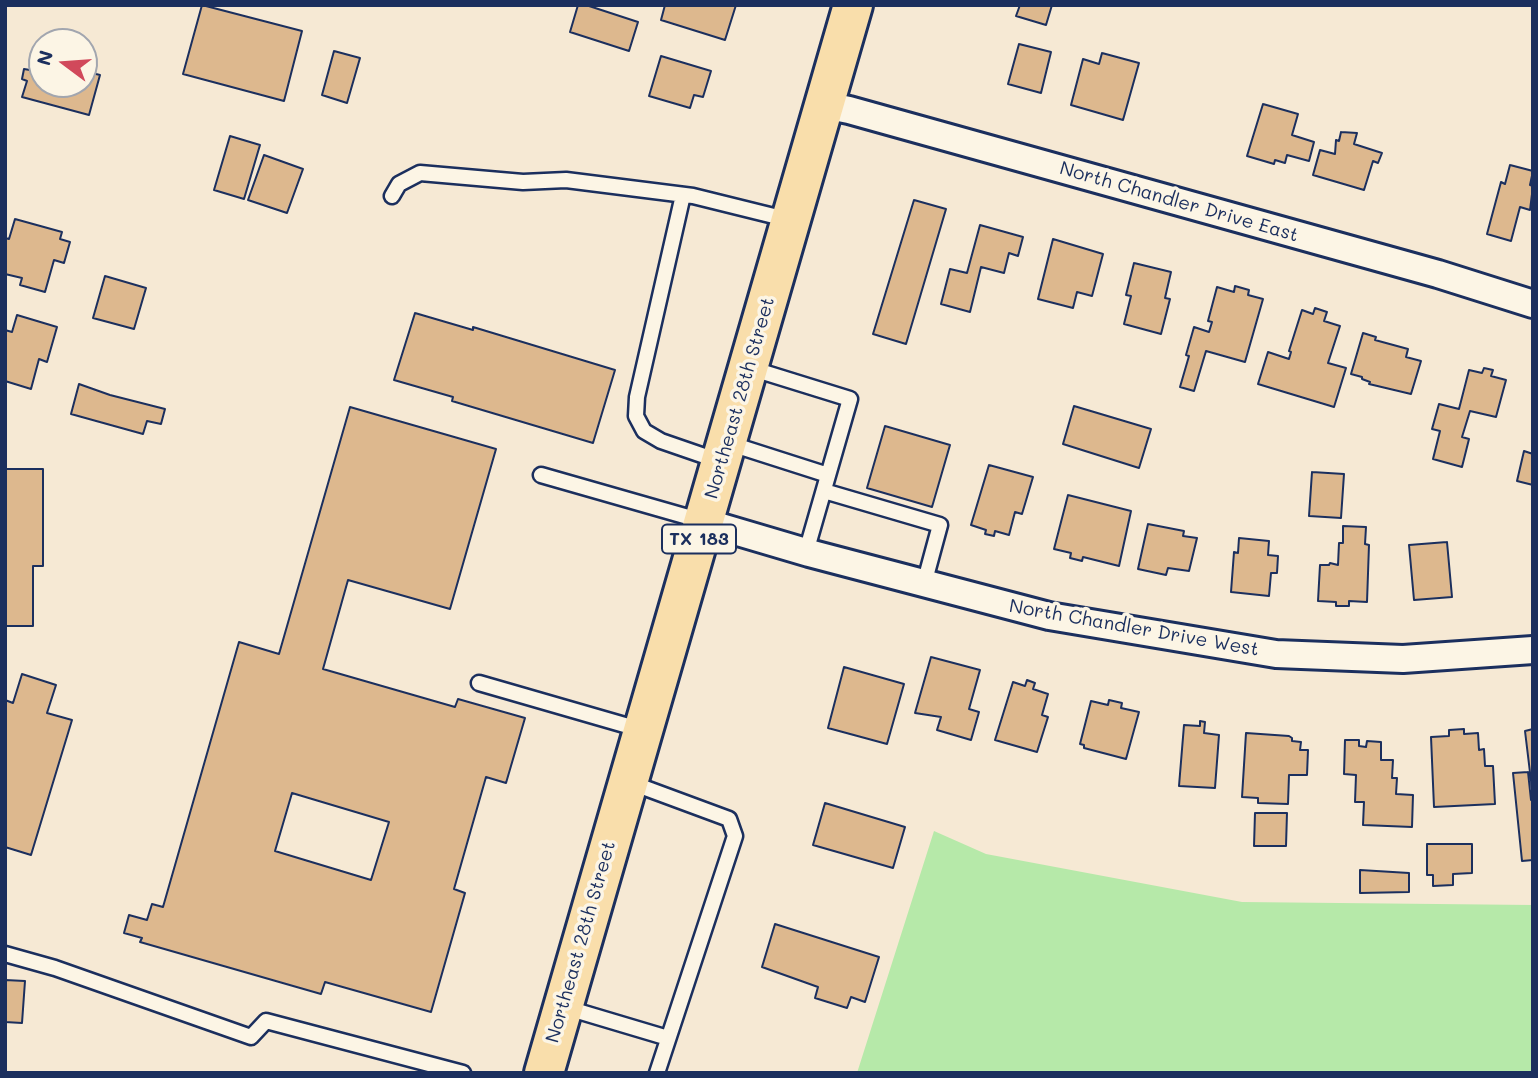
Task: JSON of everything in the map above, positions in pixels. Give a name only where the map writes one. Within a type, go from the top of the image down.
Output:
[{"type":"main road","name":"Northeast 28th Street","points":[[546,1072],[853,5]]},
{"type":"street","name":"North Chandler Drive East","points":[[824,105],[1533,303]]},
{"type":"street","name":"North Chandler Drive West","points":[[704,522],[806,552],[1049,616],[1276,654],[1404,659],[1533,650]]},
{"type":"lane","points":[[392,196],[399,184],[419,173],[523,182],[566,180],[683,195],[791,220]]},
{"type":"lane","points":[[683,195],[637,397],[636,416],[644,431],[661,441],[828,475]]},
{"type":"lane","points":[[748,367],[850,399],[806,552]]},
{"type":"lane","points":[[541,475],[704,522]]},
{"type":"lane","points":[[824,491],[940,525],[924,584]]},
{"type":"lane","points":[[479,683],[643,730]]},
{"type":"lane","points":[[628,781],[729,820],[735,836],[657,1073]]},
{"type":"lane","points":[[5,954],[55,968],[250,1037],[266,1021],[463,1073]]},
{"type":"lane","points":[[563,1006],[668,1038]]},
{"type":"green space","points":[[934,831],[986,854],[1242,902],[1533,905],[1533,1073],[857,1073]]},
{"type":"building","points":[[202,5],[302,31],[284,101],[183,74]]},
{"type":"building","points":[[578,5],[586,5],[638,22],[629,51],[570,32]]},
{"type":"building","points":[[665,5],[736,5],[725,40],[661,20]]},
{"type":"building","points":[[1020,5],[1052,5],[1046,25],[1016,16]]},
{"type":"building","points":[[1019,44],[1051,52],[1041,93],[1008,84]]},
{"type":"building","points":[[334,51],[360,58],[347,103],[322,95]]},
{"type":"building","points":[[1102,53],[1139,63],[1123,120],[1071,105],[1083,59],[1099,64]]},
{"type":"building","points":[[661,56],[711,71],[703,97],[694,95],[690,108],[649,96]]},
{"type":"building","points":[[24,69],[28,70],[28,98],[94,98],[89,115],[22,97],[27,81],[22,79]]},
{"type":"building","points":[[1263,104],[1298,114],[1292,135],[1314,142],[1309,161],[1287,155],[1285,163],[1275,160],[1274,164],[1247,156]]},
{"type":"building","points":[[1341,132],[1357,133],[1354,144],[1382,153],[1378,163],[1373,161],[1364,190],[1313,175],[1320,150],[1335,154],[1336,140],[1339,141]]},
{"type":"building","points":[[230,136],[260,145],[244,199],[214,190]]},
{"type":"building","points":[[264,155],[303,169],[287,213],[248,200]]},
{"type":"building","points":[[1510,165],[1533,171],[1530,210],[1520,207],[1511,241],[1487,234],[1501,182],[1505,184]]},
{"type":"building","points":[[914,200],[946,209],[906,344],[873,334]]},
{"type":"building","points":[[15,219],[62,232],[60,239],[70,242],[64,263],[54,260],[45,292],[20,285],[22,278],[5,274],[5,238],[9,239]]},
{"type":"building","points":[[980,225],[1023,237],[1018,256],[1009,253],[1004,273],[981,267],[970,312],[941,304],[950,269],[967,273]]},
{"type":"building","points":[[1053,239],[1103,254],[1092,296],[1077,292],[1073,308],[1038,299]]},
{"type":"building","points":[[1134,263],[1171,272],[1165,298],[1170,299],[1161,334],[1124,324],[1131,296],[1126,295]]},
{"type":"building","points":[[105,276],[146,288],[134,329],[93,318]]},
{"type":"building","points":[[1235,286],[1249,290],[1248,295],[1263,299],[1245,362],[1206,351],[1194,391],[1180,387],[1194,327],[1209,332],[1212,322],[1208,321],[1217,287],[1234,292]]},
{"type":"building","points":[[1315,308],[1327,312],[1324,321],[1340,326],[1328,363],[1346,368],[1334,407],[1258,384],[1268,352],[1289,359],[1302,310],[1313,314]]},
{"type":"building","points":[[415,313],[473,330],[473,327],[615,370],[593,443],[452,401],[453,397],[394,380]]},
{"type":"building","points":[[17,315],[57,327],[47,362],[39,359],[31,389],[5,381],[5,330],[12,332]]},
{"type":"building","points":[[1363,333],[1376,337],[1375,340],[1408,349],[1406,357],[1421,361],[1411,394],[1369,384],[1370,382],[1362,377],[1351,374]]},
{"type":"building","points":[[1484,368],[1493,370],[1491,376],[1506,380],[1496,417],[1470,411],[1462,437],[1469,439],[1462,467],[1433,459],[1440,431],[1432,429],[1439,404],[1459,409],[1469,370],[1482,373]]},
{"type":"building","points":[[79,384],[165,409],[161,424],[147,421],[143,434],[71,414]]},
{"type":"building","points":[[1074,406],[1151,429],[1139,468],[1063,444]]},
{"type":"building","points":[[350,407],[496,449],[450,609],[348,580],[323,669],[455,707],[458,699],[525,718],[506,783],[486,777],[454,889],[465,893],[431,1012],[325,982],[321,994],[140,942],[142,938],[124,933],[129,915],[147,920],[152,904],[163,907],[239,642],[279,654]],"holes":[[[292,793],[389,822],[371,880],[275,851]]]},
{"type":"building","points":[[885,426],[950,445],[932,507],[867,488]]},
{"type":"building","points":[[1524,451],[1533,454],[1533,485],[1517,481]]},
{"type":"building","points":[[989,465],[1033,477],[1022,514],[1015,512],[1009,535],[995,531],[994,536],[985,534],[986,530],[971,525]]},
{"type":"building","points":[[5,469],[43,469],[43,566],[33,566],[33,626],[5,626]]},
{"type":"building","points":[[1312,472],[1344,474],[1341,518],[1309,516]]},
{"type":"building","points":[[1068,495],[1131,511],[1119,566],[1083,557],[1082,561],[1070,558],[1071,553],[1054,549]]},
{"type":"building","points":[[1148,524],[1184,531],[1183,536],[1197,538],[1189,571],[1168,568],[1166,575],[1138,569]]},
{"type":"building","points":[[1343,526],[1366,527],[1365,544],[1369,545],[1367,602],[1349,601],[1349,606],[1336,606],[1336,602],[1318,601],[1320,565],[1338,565],[1339,543],[1343,543]]},
{"type":"building","points":[[1239,538],[1269,541],[1268,555],[1278,556],[1277,573],[1271,573],[1269,596],[1231,592],[1234,552],[1238,553]]},
{"type":"building","points":[[1447,542],[1452,597],[1414,600],[1409,545]]},
{"type":"building","points":[[931,657],[980,670],[969,709],[979,712],[971,740],[937,730],[941,717],[915,713]]},
{"type":"building","points":[[844,667],[904,684],[887,744],[828,728]]},
{"type":"building","points":[[22,674],[56,685],[47,713],[72,720],[31,855],[5,847],[5,700],[13,703]]},
{"type":"building","points":[[1027,680],[1035,683],[1033,689],[1048,694],[1042,715],[1048,717],[1037,752],[995,740],[1013,682],[1025,686]]},
{"type":"building","points":[[1109,700],[1122,703],[1121,708],[1139,712],[1126,759],[1084,748],[1084,745],[1080,744],[1091,701],[1108,705]]},
{"type":"building","points":[[1200,721],[1205,722],[1204,733],[1219,735],[1215,788],[1179,786],[1184,725],[1200,726]]},
{"type":"building","points":[[1464,729],[1464,734],[1478,733],[1479,750],[1484,749],[1485,766],[1493,766],[1495,804],[1434,807],[1431,737],[1449,736],[1449,730]]},
{"type":"building","points":[[1533,729],[1533,789],[1532,789],[1525,731]]},
{"type":"building","points":[[1246,733],[1289,736],[1292,741],[1301,742],[1300,750],[1308,750],[1307,775],[1289,775],[1288,804],[1258,803],[1258,798],[1242,797]]},
{"type":"building","points":[[1345,740],[1359,740],[1359,746],[1366,747],[1367,741],[1381,742],[1381,760],[1393,760],[1392,778],[1397,778],[1396,794],[1413,795],[1412,827],[1363,825],[1364,802],[1355,802],[1356,775],[1344,774]]},
{"type":"building","points":[[1528,772],[1533,800],[1533,860],[1522,861],[1513,773]]},
{"type":"building","points":[[825,803],[905,827],[893,868],[813,845]]},
{"type":"building","points":[[1255,813],[1287,813],[1286,846],[1254,846]]},
{"type":"building","points":[[1427,844],[1472,844],[1472,873],[1453,874],[1453,885],[1433,886],[1433,875],[1427,875]]},
{"type":"building","points":[[1360,870],[1409,873],[1409,892],[1360,893]]},
{"type":"building","points":[[775,924],[879,957],[865,1002],[851,997],[847,1008],[815,998],[818,987],[762,967]]},
{"type":"building","points":[[5,980],[25,981],[22,1023],[5,1022]]}]
